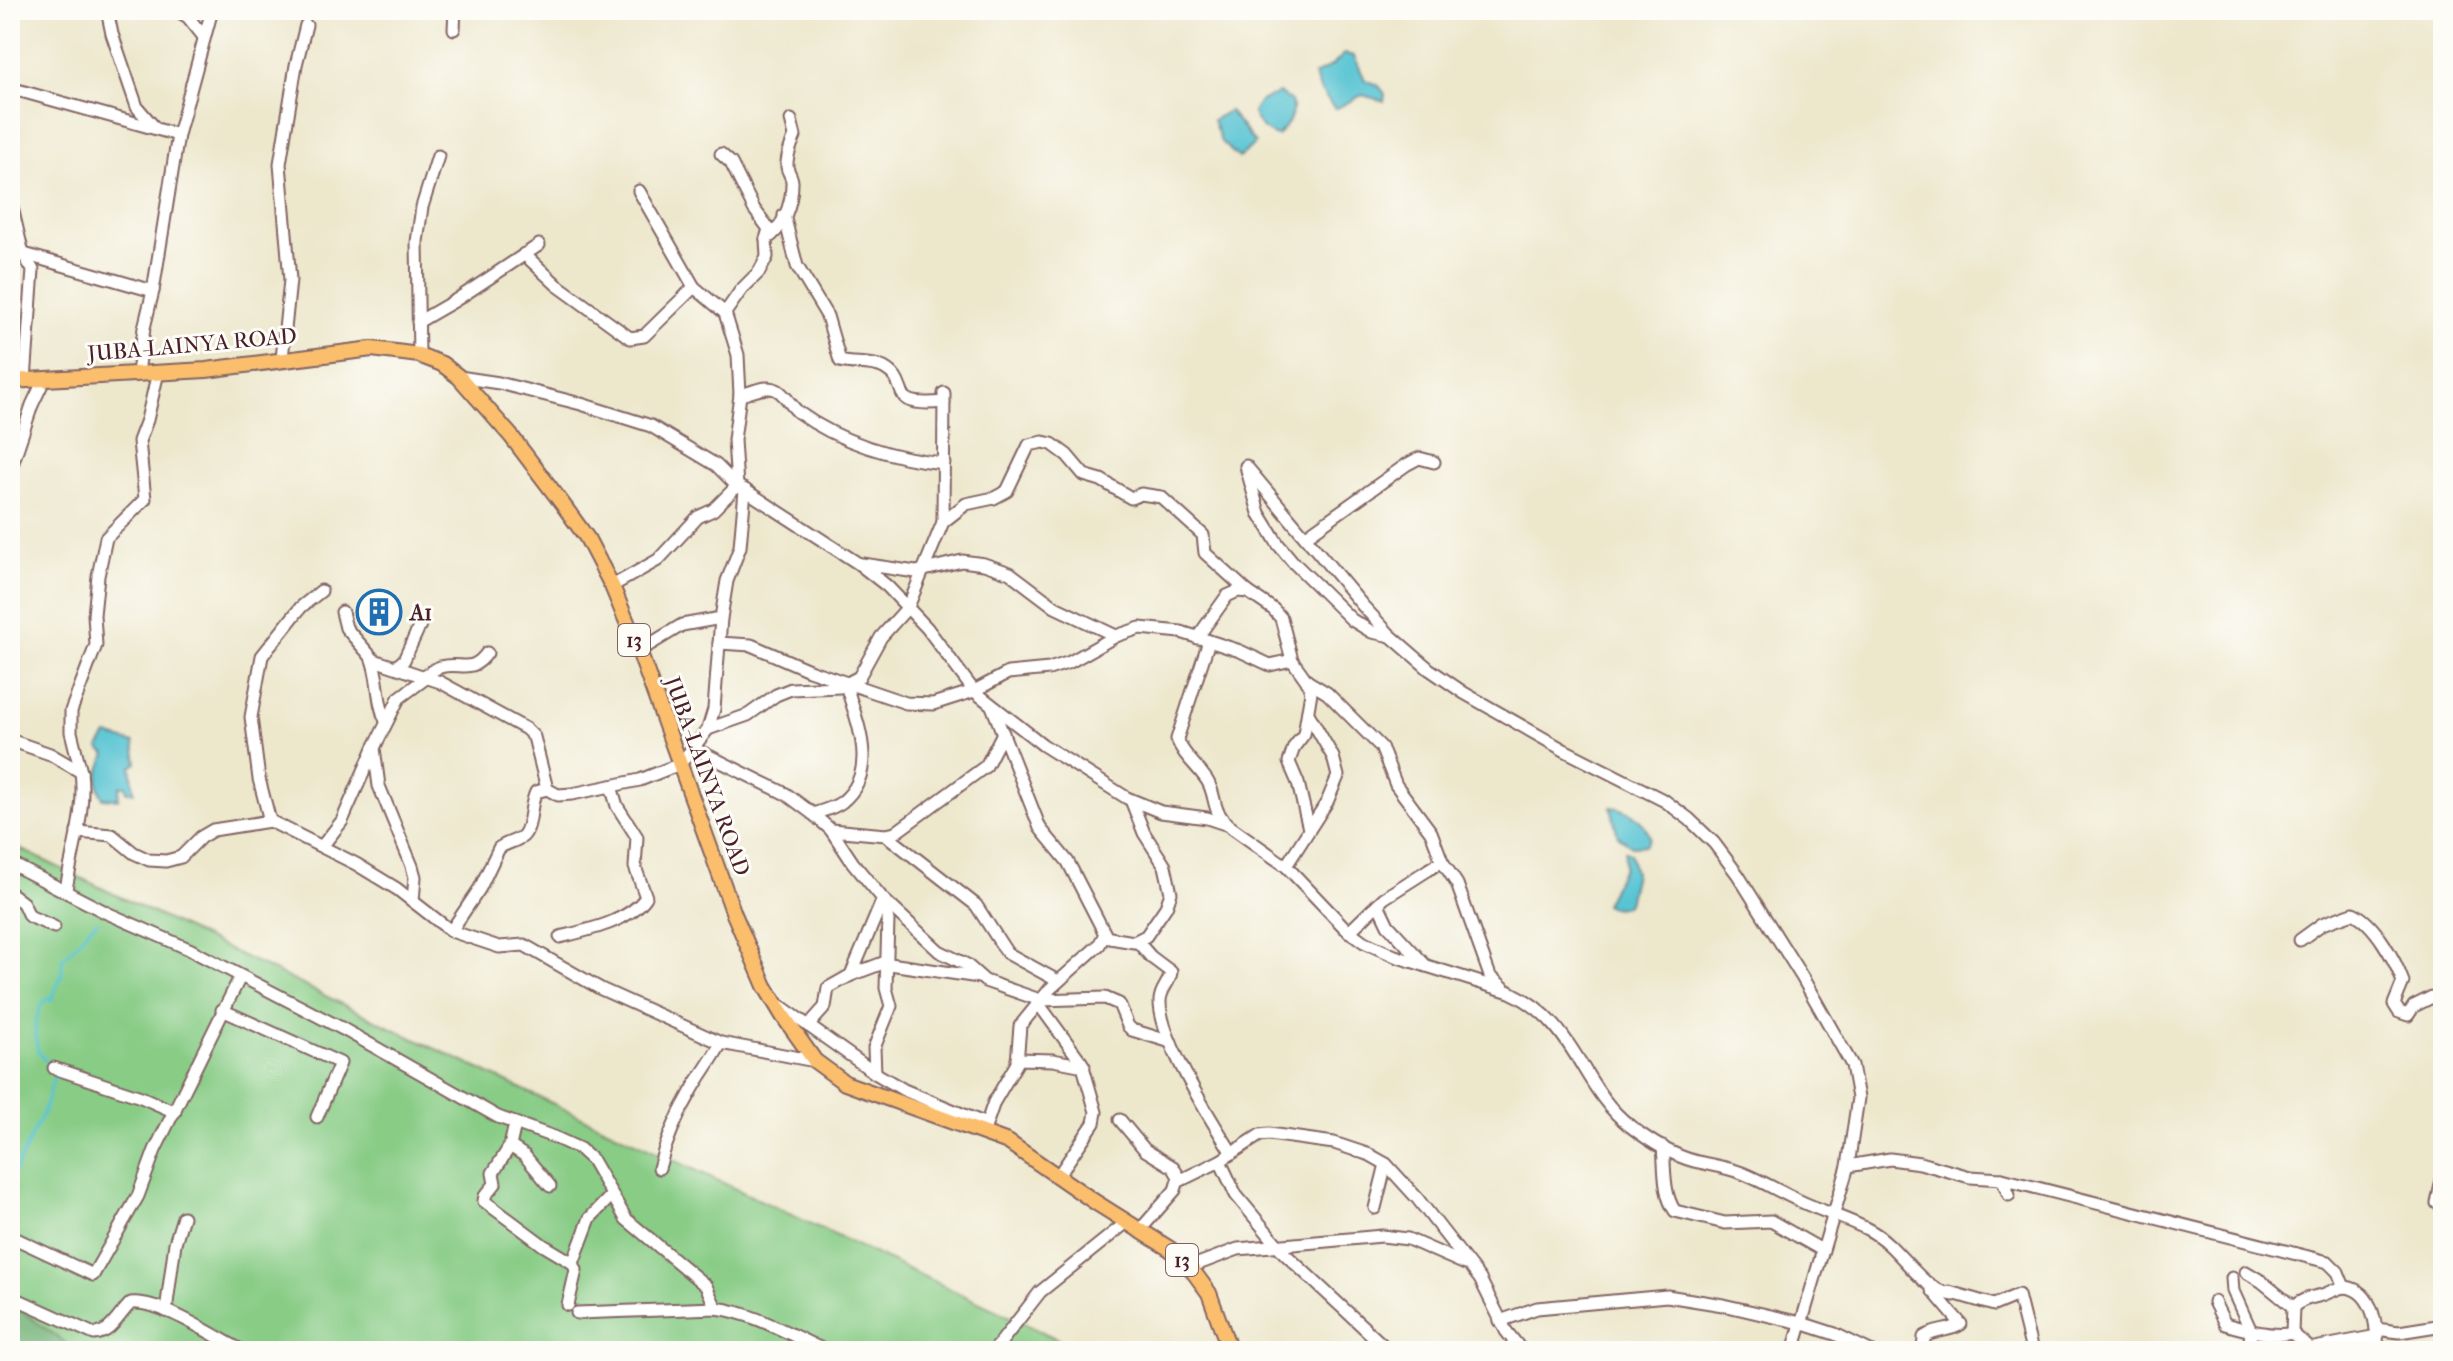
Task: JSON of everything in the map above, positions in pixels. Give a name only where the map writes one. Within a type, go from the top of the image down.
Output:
[{"type":"main road","name":"JUBA-LAINYA ROAD","points":[[18,380],[206,370],[372,349],[419,355],[442,364],[459,377],[511,436],[561,502],[587,538],[612,586],[639,651],[734,914],[775,1002],[815,1061],[845,1083],[985,1128],[1170,1249],[1190,1267],[1209,1293],[1230,1351]]},
{"type":"street","points":[[107,10],[137,107],[155,129]]},
{"type":"street","points":[[176,10],[188,17],[204,37]]},
{"type":"street","points":[[138,373],[178,135],[212,10]]},
{"type":"street","points":[[454,29],[455,10]]},
{"type":"street","points":[[282,359],[290,280],[280,164],[296,65],[306,25]]},
{"type":"street","points":[[10,88],[178,135]]},
{"type":"street","points":[[766,239],[775,234],[790,201],[793,179],[787,169],[790,146],[795,136],[791,120]]},
{"type":"street","points":[[721,154],[731,163],[754,209],[769,229],[767,257],[759,272],[725,313]]},
{"type":"street","points":[[419,355],[417,242],[422,207],[438,156]]},
{"type":"street","points":[[451,931],[480,888],[499,848],[526,832],[531,802],[536,792],[547,789],[558,795],[611,786],[640,780],[680,764],[708,729],[714,709],[721,618],[727,581],[740,547],[741,488],[734,440],[740,395],[738,355],[725,313],[694,287],[639,191]]},
{"type":"street","points":[[10,199],[23,254],[33,270],[18,380]]},
{"type":"street","points":[[708,729],[748,715],[776,695],[791,689],[848,684],[864,671],[881,637],[908,607],[943,522],[944,398],[917,404],[899,392],[895,378],[883,368],[839,361],[827,316],[797,266],[784,215]]},
{"type":"street","points":[[418,322],[539,245]]},
{"type":"street","points":[[10,250],[153,291]]},
{"type":"street","points":[[524,254],[557,285],[630,338],[644,336],[694,287]]},
{"type":"street","points":[[66,890],[84,794],[71,732],[71,711],[96,645],[97,589],[106,538],[145,499],[139,441],[158,372]]},
{"type":"street","points":[[459,377],[499,383],[651,426],[716,465],[741,488],[859,564],[887,586],[927,628],[974,691],[1043,745],[1131,800],[1161,812],[1207,818],[1228,825]]},
{"type":"street","points":[[10,471],[32,405],[44,380]]},
{"type":"street","points":[[740,395],[764,388],[777,390],[797,411],[853,440],[907,459],[944,463]]},
{"type":"street","points":[[943,522],[966,504],[994,498],[1007,491],[1029,445],[1043,442],[1060,449],[1084,475],[1101,480],[1131,498],[1141,494],[1161,497],[1203,535],[1205,553],[1278,614],[1283,623],[1292,660],[1307,681],[1311,698],[1304,734],[1294,747],[1289,762],[1298,783],[1309,829]]},
{"type":"street","points":[[1306,536],[1406,465],[1419,458],[1434,462]]},
{"type":"street","points":[[1391,636],[1372,632],[1352,620],[1293,562],[1259,513],[1246,466],[1391,636],[1429,669],[1464,693],[1564,750],[1665,801],[1689,819],[1714,843],[1738,875],[1802,977],[1852,1065],[1858,1098],[1848,1166],[1793,1351]]},
{"type":"street","points":[[612,586],[658,560],[698,517],[713,510],[741,488]]},
{"type":"street","points":[[859,564],[914,572],[962,561],[1002,570],[1018,578],[1055,607],[1116,636]]},
{"type":"street","points":[[270,821],[259,779],[251,717],[262,656],[301,607],[321,591]]},
{"type":"street","points":[[1248,592],[1238,591],[1227,596],[1203,639],[1177,739],[1206,779],[1217,814],[1286,866],[1349,932],[1395,956],[1510,992]]},
{"type":"street","points":[[342,612],[346,628],[371,657],[376,668],[386,721]]},
{"type":"street","points":[[639,651],[682,625],[721,618]]},
{"type":"street","points":[[397,666],[404,660],[420,625]]},
{"type":"street","points":[[719,643],[751,645],[848,684],[906,703],[920,704],[933,704],[974,691],[1008,673],[1049,669],[1070,662],[1116,636],[1140,628],[1158,628],[1203,639],[1270,665],[1292,660]]},
{"type":"street","points":[[323,845],[342,821],[399,698],[443,666],[471,666],[480,663],[487,653]]},
{"type":"street","points":[[371,657],[440,682],[526,729],[534,737],[547,789]]},
{"type":"street","points":[[1307,681],[1327,693],[1381,747],[1399,790],[1429,828],[1442,861],[1462,895],[1490,976],[1543,1012],[1564,1034],[1616,1114],[1663,1147],[1691,1160],[1743,1173],[1884,1239],[1961,1324],[1950,1331],[1932,1331],[1924,1337],[1923,1351]]},
{"type":"street","points":[[813,814],[841,802],[856,784],[864,764],[862,741],[848,684]]},
{"type":"street","points":[[775,1002],[875,1073],[985,1128],[994,1102],[1017,1059],[1020,1026],[1058,981],[1104,937],[1104,931],[1068,862],[1040,828],[992,706]]},
{"type":"street","points":[[1286,866],[1333,792],[1338,776],[1333,757],[1309,714]]},
{"type":"street","points":[[831,830],[886,835],[902,829],[932,803],[986,766],[1003,733]]},
{"type":"street","points":[[10,740],[50,754],[81,772]]},
{"type":"street","points":[[374,748],[379,786],[415,877],[413,901]]},
{"type":"street","points":[[693,748],[786,794],[813,814],[831,830],[883,899],[931,945],[967,965],[979,977],[1039,1002],[1105,998],[1119,1004],[1132,1030],[1171,1042]]},
{"type":"street","points":[[560,937],[594,929],[621,916],[646,897],[635,867],[637,837],[617,806],[611,786]]},
{"type":"street","points":[[1131,800],[1144,833],[1165,866],[1171,893],[1151,930],[1137,941]]},
{"type":"street","points":[[77,832],[112,835],[134,853],[149,860],[166,861],[181,857],[213,830],[270,821],[356,864],[413,901],[451,931],[499,947],[524,945],[601,989],[721,1043],[815,1061]]},
{"type":"street","points":[[886,835],[976,905],[1007,953],[1058,981]]},
{"type":"street","points":[[1349,932],[1378,904],[1442,861]]},
{"type":"street","points":[[10,863],[107,913],[178,944],[388,1052],[470,1103],[580,1149],[592,1160],[626,1219],[706,1286],[716,1308]]},
{"type":"street","points":[[10,893],[23,903],[29,916],[54,927]]},
{"type":"street","points":[[875,1073],[874,1048],[891,1006],[886,988],[888,920],[883,899]]},
{"type":"street","points":[[851,975],[883,899]]},
{"type":"street","points":[[1378,904],[1388,925],[1428,967]]},
{"type":"street","points":[[2300,940],[2322,924],[2353,913],[2363,917],[2396,962],[2403,982],[2394,1004],[2399,1012],[2408,1015],[2414,1006],[2432,997],[2443,1001]]},
{"type":"street","points":[[1104,937],[1137,941],[1171,972],[1160,1001],[1163,1021],[1202,1104],[1232,1153]]},
{"type":"street","points":[[808,1026],[826,1005],[828,988],[877,965],[979,977]]},
{"type":"street","points":[[10,1236],[93,1275],[138,1196],[155,1150],[240,977]]},
{"type":"street","points":[[1039,1002],[1084,1066],[1096,1118],[1058,1176]]},
{"type":"street","points":[[222,1010],[340,1063],[317,1117]]},
{"type":"street","points":[[659,1168],[670,1131],[721,1043]]},
{"type":"street","points":[[1017,1059],[1053,1060],[1084,1066]]},
{"type":"street","points":[[54,1068],[141,1097],[175,1112]]},
{"type":"street","points":[[1120,1120],[1147,1152],[1173,1167],[1179,1181]]},
{"type":"street","points":[[515,1124],[510,1146],[493,1173],[495,1184],[485,1196],[485,1202],[573,1263],[576,1270],[573,1309],[716,1308],[755,1318],[826,1351]]},
{"type":"street","points":[[994,1351],[1040,1292],[1168,1200],[1179,1181],[1220,1161],[1260,1135],[1275,1134],[1334,1143],[1386,1164],[1417,1198],[1487,1290],[1500,1321],[1522,1351]]},
{"type":"street","points":[[510,1146],[525,1156],[550,1186]]},
{"type":"street","points":[[1663,1147],[1667,1196],[1675,1211],[1725,1223],[1771,1221],[1822,1250]]},
{"type":"street","points":[[1848,1166],[1890,1159],[1920,1163],[1970,1177],[2002,1179],[2328,1262],[2338,1272],[2344,1287]]},
{"type":"street","points":[[1220,1161],[1236,1195],[1278,1246],[1389,1351]]},
{"type":"street","points":[[1375,1208],[1386,1164]]},
{"type":"street","points":[[2443,1175],[2437,1203],[2443,1206]]},
{"type":"street","points":[[2002,1179],[2009,1195]]},
{"type":"street","points":[[573,1263],[590,1218],[612,1195]]},
{"type":"street","points":[[166,1311],[175,1243],[183,1217]]},
{"type":"street","points":[[1190,1267],[1238,1249],[1341,1238],[1397,1237],[1467,1265]]},
{"type":"street","points":[[2246,1272],[2293,1307]]},
{"type":"street","points":[[2232,1278],[2233,1291],[2251,1331],[2249,1351]]},
{"type":"street","points":[[1929,1287],[1954,1295]]},
{"type":"street","points":[[1929,1287],[1994,1305],[2018,1295],[2032,1351]]},
{"type":"street","points":[[2293,1307],[2308,1298],[2344,1287],[2357,1291],[2374,1317],[2378,1351]]},
{"type":"street","points":[[10,1296],[94,1334],[111,1328],[131,1303],[145,1304],[166,1311],[243,1351]]},
{"type":"street","points":[[1500,1321],[1537,1308],[1667,1296],[1801,1323],[1835,1334],[1870,1351]]},
{"type":"street","points":[[2214,1302],[2225,1324],[2251,1331],[2292,1333]]},
{"type":"street","points":[[2293,1307],[2292,1333],[2305,1349],[2344,1344],[2377,1333],[2443,1325]]},
{"type":"street","points":[[1007,1336],[1007,1351]]},
{"type":"green space","points":[[10,844],[423,1043],[1083,1351],[10,1351]]},
{"type":"green space","points":[[17,1308],[77,1351],[10,1351],[10,1326]]},
{"type":"water","points":[[1344,54],[1354,56],[1365,80],[1379,86],[1385,94],[1384,101],[1362,95],[1335,109],[1321,91],[1314,75],[1333,65]]},
{"type":"water","points":[[1279,93],[1291,101],[1292,111],[1287,124],[1277,136],[1261,127],[1253,112],[1260,101]]},
{"type":"water","points":[[1229,111],[1255,143],[1239,158],[1221,142],[1213,120]]},
{"type":"water","points":[[107,735],[134,743],[137,763],[131,767],[134,792],[127,792],[126,786],[120,786],[118,799],[103,798],[98,786],[98,776],[106,754],[99,748]]},
{"type":"water","points":[[1611,807],[1625,810],[1640,820],[1650,837],[1646,845],[1632,846],[1618,836]]},
{"type":"water","points":[[1625,851],[1630,853],[1635,873],[1628,903],[1614,907],[1605,904],[1624,866]]},
{"type":"waterway","points":[[50,1065],[38,1050],[35,1029],[38,1015],[47,998],[51,1001],[62,974],[62,959],[97,921]]},
{"type":"waterway","points":[[10,1181],[43,1113],[56,1071]]},
{"type":"place","name":"A1","points":[[379,612]]}]
